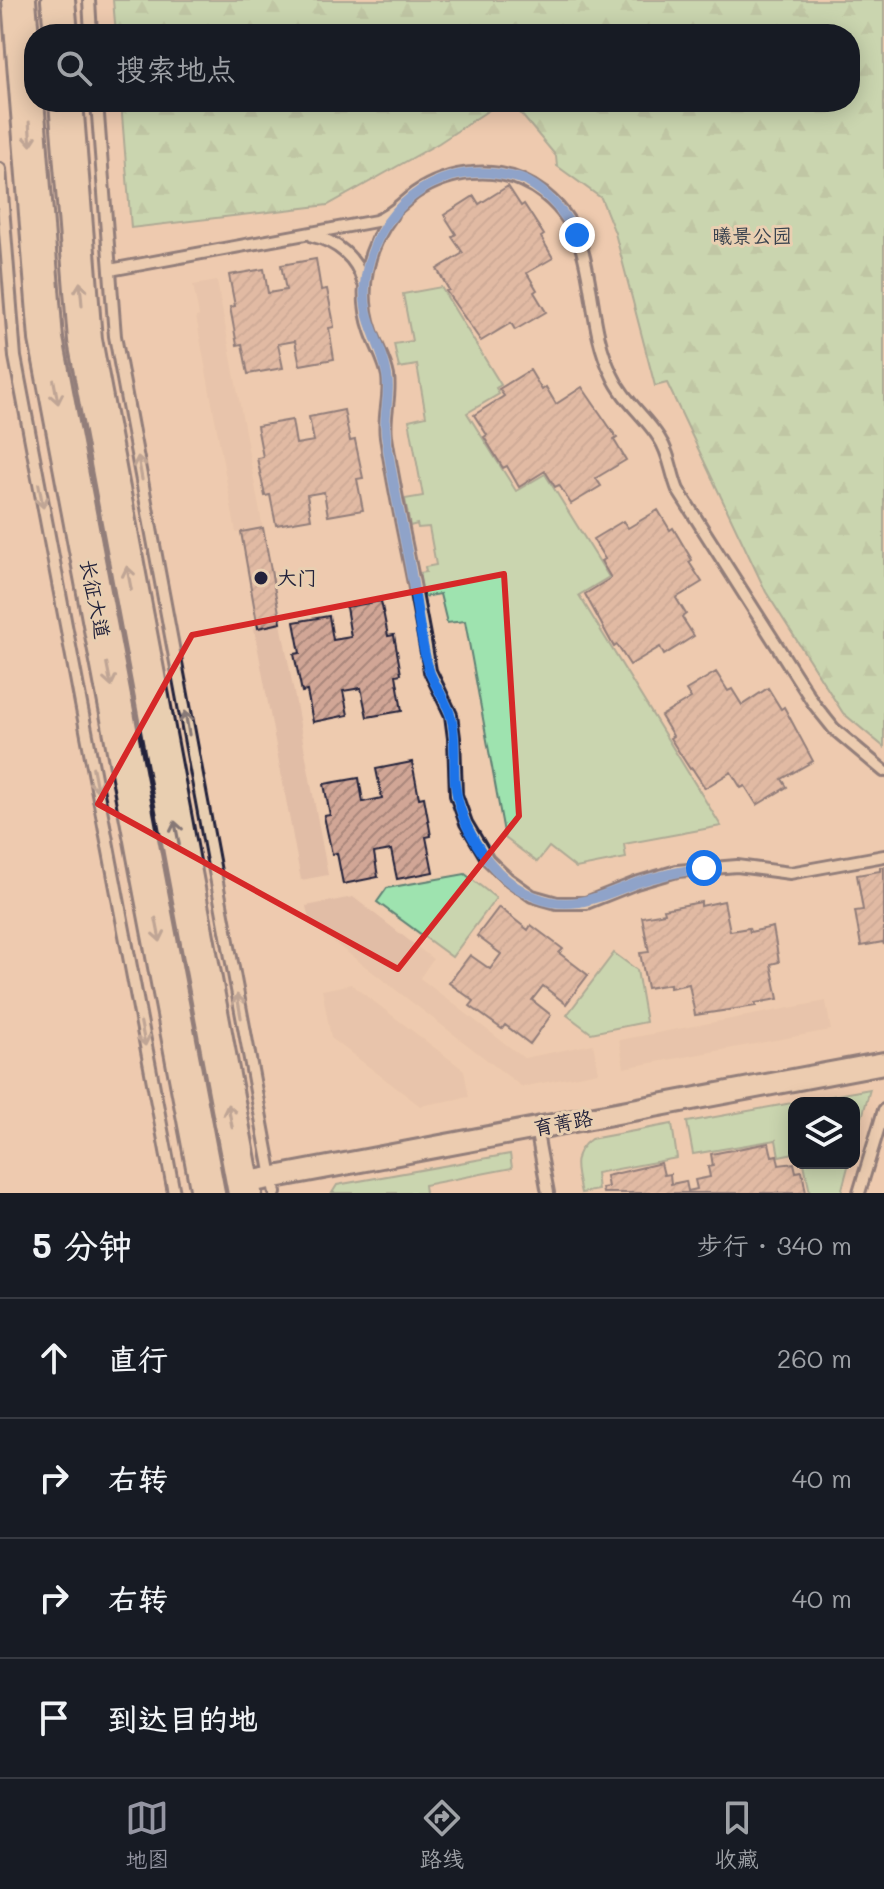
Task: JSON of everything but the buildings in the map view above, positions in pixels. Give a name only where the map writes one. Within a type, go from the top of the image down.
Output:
[{"type":"main road","name":"长征大道","points":[[19,0],[24,63]]},
{"type":"main road","points":[[58,0],[60,24]]},
{"type":"main road","name":"长征大道","points":[[28,112],[46,339],[208,1193]]},
{"type":"main road","name":"长征大道","points":[[67,112],[85,340],[259,1187]]},
{"type":"street","name":"育菁路","points":[[259,1187],[536,1128],[884,1063]]},
{"type":"lane","points":[[89,0],[90,24]]},
{"type":"lane","points":[[98,112],[115,336],[259,1187]]},
{"type":"lane","points":[[0,169],[15,357],[174,1193]]},
{"type":"lane","points":[[110,270],[376,221],[427,186],[470,173],[518,178],[538,188],[571,225],[581,247],[597,334],[617,385],[666,450],[678,490],[814,704],[834,729],[884,771]]},
{"type":"lane","points":[[364,287],[374,243],[396,209]]},
{"type":"lane","points":[[299,236],[325,239],[344,251],[356,265],[364,287],[370,328],[388,377],[386,435],[430,671],[451,715],[460,808],[488,860],[532,896],[557,903],[573,903],[601,898],[636,883],[677,871],[737,866],[790,873],[884,856]]},
{"type":"lane","points":[[869,859],[884,849]]},
{"type":"lane","points":[[859,1193],[884,1110]]},
{"type":"lane","points":[[536,1128],[548,1193]]},
{"type":"highlighted area","points":[[504,574],[519,816],[398,969],[98,804],[192,635]]},
{"type":"shaded area","points":[[217,281],[263,528],[236,533],[196,317],[199,316],[193,285]]},
{"type":"shaded area","points":[[281,623],[328,875],[301,880],[254,628]]},
{"type":"shaded area","points":[[353,897],[433,959],[420,978],[524,1058],[593,1044],[599,1072],[522,1087],[310,924],[306,906]]},
{"type":"shaded area","points":[[351,984],[464,1070],[469,1097],[420,1106],[331,1038],[322,990]]},
{"type":"shaded area","points":[[826,1001],[831,1030],[624,1068],[619,1040]]},
{"type":"green space","name":"曦景公园","points":[[113,0],[884,0],[884,747],[843,713],[766,592],[667,383],[655,386],[615,233],[601,198],[557,166],[556,156],[519,112],[860,112],[860,24],[115,24]]},
{"type":"green space","points":[[122,112],[486,112],[439,143],[328,205],[131,228]]},
{"type":"green space","points":[[441,287],[501,385],[496,388],[499,394],[467,413],[516,491],[545,474],[609,577],[579,595],[721,826],[624,844],[626,858],[576,868],[549,847],[537,862],[505,838],[465,621],[447,623],[440,594],[423,597],[419,573],[426,572],[425,567],[436,565],[429,527],[410,526],[405,499],[423,496],[409,420],[426,416],[417,365],[399,368],[394,344],[412,341],[403,294]]},
{"type":"green space","points":[[465,874],[496,898],[452,957],[377,902],[387,888]]},
{"type":"green space","points":[[614,953],[637,970],[646,1022],[591,1033],[567,1015]]},
{"type":"green space","points":[[870,1089],[860,1125],[860,1097],[826,1097]]},
{"type":"green space","points":[[788,1104],[788,1154],[779,1156],[776,1140],[693,1154],[687,1122]]},
{"type":"green space","points":[[672,1124],[677,1158],[596,1173],[598,1190],[581,1193],[576,1163],[584,1144],[591,1139]]},
{"type":"green space","points":[[510,1154],[512,1168],[424,1185],[425,1193],[332,1193],[337,1185]]},
{"type":"green space","points":[[805,1169],[847,1169],[841,1193],[810,1193]]},
{"type":"place","name":"大门","points":[[261,578]]},
{"type":"route","points":[[577,235],[548,196],[528,182],[491,173],[470,173],[447,178],[417,192],[396,209],[374,243],[366,273],[365,304],[370,328],[388,377],[386,435],[430,671],[451,715],[456,795],[460,808],[488,860],[519,888],[545,901],[586,903],[655,877],[704,868]]}]
